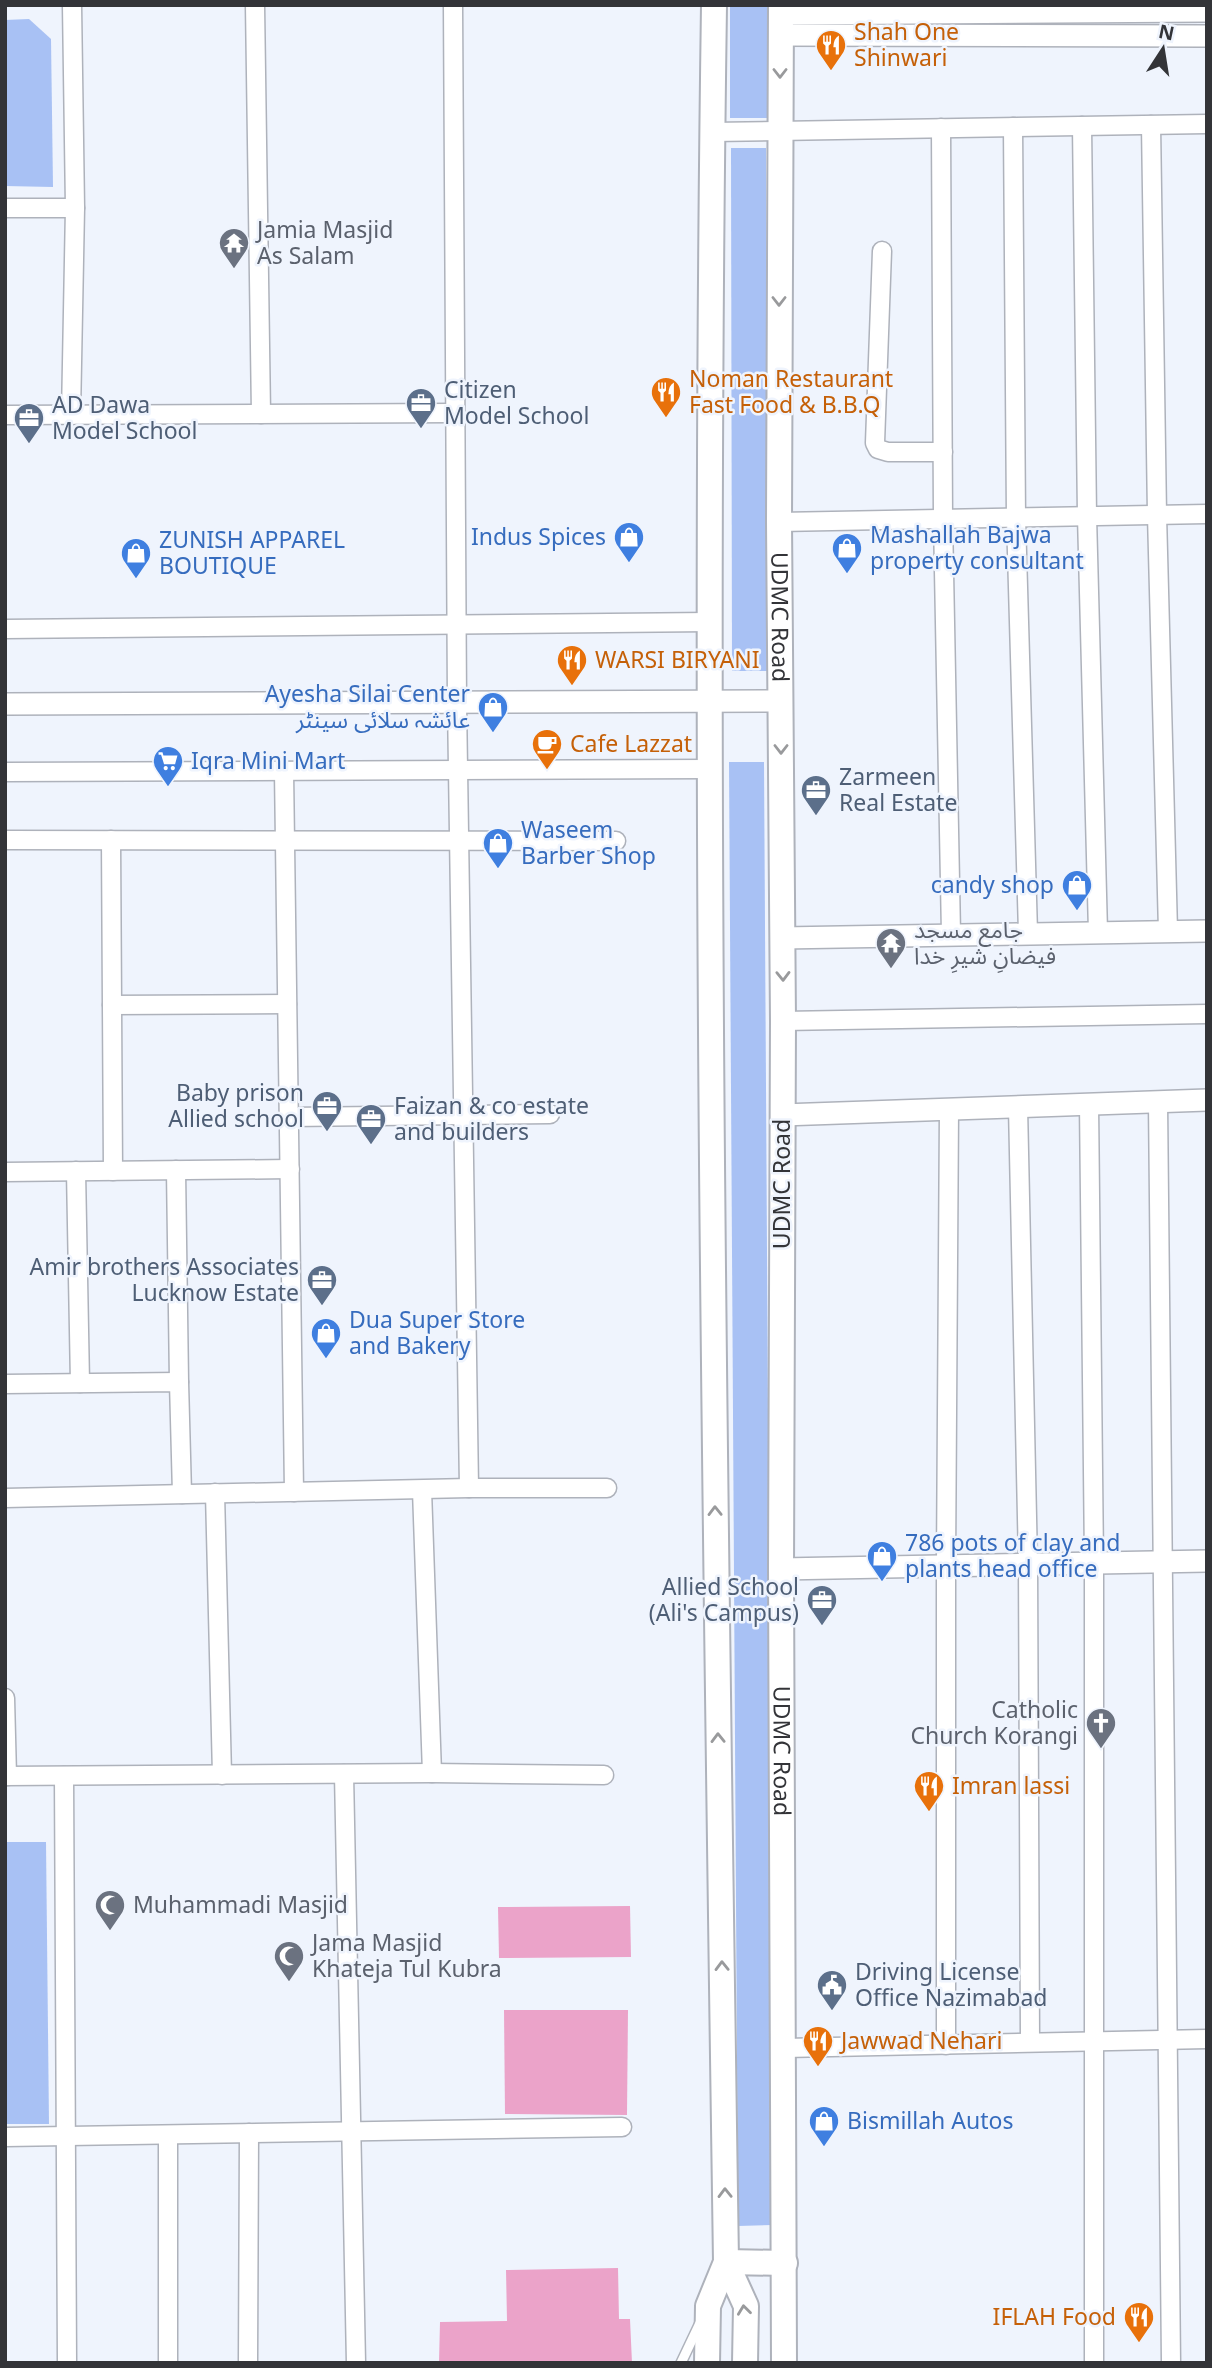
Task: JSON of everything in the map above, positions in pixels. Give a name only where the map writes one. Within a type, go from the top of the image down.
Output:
[{"type":"main road","points":[[707,2363],[708,2306],[726,2262],[714,1483],[710,769],[714,5]]},
{"type":"main road","name":"UDMC Road","points":[[781,18],[779,523],[783,1021],[781,1569],[785,2048],[784,2363]]},
{"type":"main road","points":[[726,2262],[785,2263]]},
{"type":"main road","points":[[726,2262],[746,2306],[745,2363]]},
{"type":"street","points":[[71,415],[75,208],[72,5]]},
{"type":"street","points":[[256,5],[261,414]]},
{"type":"street","points":[[453,5],[456,625],[469,1488]]},
{"type":"street","points":[[1116,8],[1196,11],[1197,36],[781,18],[1003,9],[1116,8]]},
{"type":"street","points":[[712,132],[1207,124]]},
{"type":"street","points":[[1152,125],[1157,515],[1168,931]]},
{"type":"street","points":[[1082,126],[1087,516],[1098,932]]},
{"type":"street","points":[[1013,127],[1016,518],[1028,933]]},
{"type":"street","points":[[940,128],[943,519],[951,934]]},
{"type":"street","points":[[5,208],[75,208]]},
{"type":"street","points":[[882,251],[875,443],[878,449],[888,452],[943,452]]},
{"type":"street","points":[[5,415],[454,412]]},
{"type":"street","points":[[779,523],[1207,514]]},
{"type":"street","points":[[5,629],[710,622]]},
{"type":"street","points":[[5,704],[780,701]]},
{"type":"street","points":[[5,772],[710,769]]},
{"type":"street","points":[[284,771],[294,1492]]},
{"type":"street","points":[[5,840],[616,841]]},
{"type":"street","points":[[111,840],[113,1171]]},
{"type":"street","points":[[782,938],[1207,931]]},
{"type":"street","points":[[112,1005],[288,1004]]},
{"type":"street","points":[[783,1021],[1207,1014]]},
{"type":"street","points":[[782,1115],[1207,1100]]},
{"type":"street","points":[[1158,1102],[1171,2363]]},
{"type":"street","points":[[1089,1104],[1094,1562],[1094,2363]]},
{"type":"street","points":[[1018,1107],[1028,1563],[1030,2042]]},
{"type":"street","points":[[946,2045],[949,1109]]},
{"type":"street","points":[[289,1116],[550,1114]]},
{"type":"street","points":[[5,1172],[290,1169]]},
{"type":"street","points":[[176,1170],[181,1494]]},
{"type":"street","points":[[76,1171],[80,1383]]},
{"type":"street","points":[[5,1384],[179,1382]]},
{"type":"street","points":[[5,1498],[469,1488],[607,1488]]},
{"type":"street","points":[[422,1490],[432,1773]]},
{"type":"street","points":[[215,1493],[222,1775]]},
{"type":"street","points":[[781,1569],[1207,1561]]},
{"type":"street","points":[[5,1698],[6,1776],[432,1773],[604,1775]]},
{"type":"street","points":[[344,1774],[356,2363]]},
{"type":"street","points":[[64,1776],[67,2363]]},
{"type":"street","points":[[785,2048],[1207,2039]]},
{"type":"street","points":[[5,2137],[622,2127]]},
{"type":"street","points":[[248,2363],[249,2133]]},
{"type":"street","points":[[168,2135],[168,2363]]},
{"type":"lane","points":[[681,2363],[708,2306]]},
{"type":"shaded area","points":[[730,5],[768,5],[768,118],[730,118]]},
{"type":"shaded area","points":[[29,19],[51,39],[53,187],[5,186],[5,20]]},
{"type":"shaded area","points":[[731,148],[766,148],[768,671],[732,671]]},
{"type":"shaded area","points":[[729,762],[764,762],[773,2225],[738,2226]]},
{"type":"shaded area","points":[[5,1842],[46,1842],[49,2124],[5,2124]]},
{"type":"building","points":[[630,1906],[631,1957],[499,1958],[498,1907]]},
{"type":"building","points":[[504,2010],[628,2010],[627,2115],[505,2114]]},
{"type":"building","points":[[618,2268],[619,2319],[630,2319],[632,2363],[439,2363],[440,2322],[507,2321],[506,2270]]},
{"type":"place","name":"Shah One Shinwari","points":[[831,72]]},
{"type":"place","name":"Jamia Masjid As Salam","points":[[234,270]]},
{"type":"place","name":"Noman Restaurant Fast Food & B.B.Q","points":[[666,419]]},
{"type":"place","name":"Citizen Model School","points":[[421,430]]},
{"type":"place","name":"AD Dawa Model School","points":[[29,445]]},
{"type":"place","name":"Indus Spices","points":[[629,564]]},
{"type":"place","name":"Mashallah Bajwa property consultant","points":[[847,575]]},
{"type":"place","name":"ZUNISH APPAREL BOUTIQUE","points":[[136,580]]},
{"type":"place","name":"WARSI BIRYANI","points":[[572,687]]},
{"type":"place","name":"Ayesha Silai Center عائشہ سلائی سینٹر","points":[[493,734]]},
{"type":"place","name":"Cafe Lazzat","points":[[547,771]]},
{"type":"place","name":"Iqra Mini Mart","points":[[168,788]]},
{"type":"place","name":"Zarmeen Real Estate","points":[[816,817]]},
{"type":"place","name":"Waseem Barber Shop","points":[[498,870]]},
{"type":"place","name":"candy shop","points":[[1077,912]]},
{"type":"place","name":"جامع مسجد فیضانِ شیرِ خدا","points":[[891,970]]},
{"type":"place","name":"Baby prison Allied school","points":[[327,1133]]},
{"type":"place","name":"Faizan & co estate and builders","points":[[371,1146]]},
{"type":"place","name":"Amir brothers Associates Lucknow Estate","points":[[322,1307]]},
{"type":"place","name":"Dua Super Store and Bakery","points":[[326,1360]]},
{"type":"place","name":"786 pots of clay and plants head office","points":[[882,1583]]},
{"type":"place","name":"Allied School (Ali's Campus)","points":[[822,1627]]},
{"type":"place","name":"Catholic Church Korangi","points":[[1101,1750]]},
{"type":"place","name":"Imran lassi","points":[[929,1813]]},
{"type":"place","name":"Muhammadi Masjid","points":[[110,1932]]},
{"type":"place","name":"Jama Masjid Khateja Tul Kubra","points":[[289,1983]]},
{"type":"place","name":"Driving License Office Nazimabad","points":[[832,2012]]},
{"type":"place","name":"Jawwad Nehari","points":[[818,2068]]},
{"type":"place","name":"Bismillah Autos","points":[[824,2148]]},
{"type":"place","name":"IFLAH Food","points":[[1139,2344]]}]
